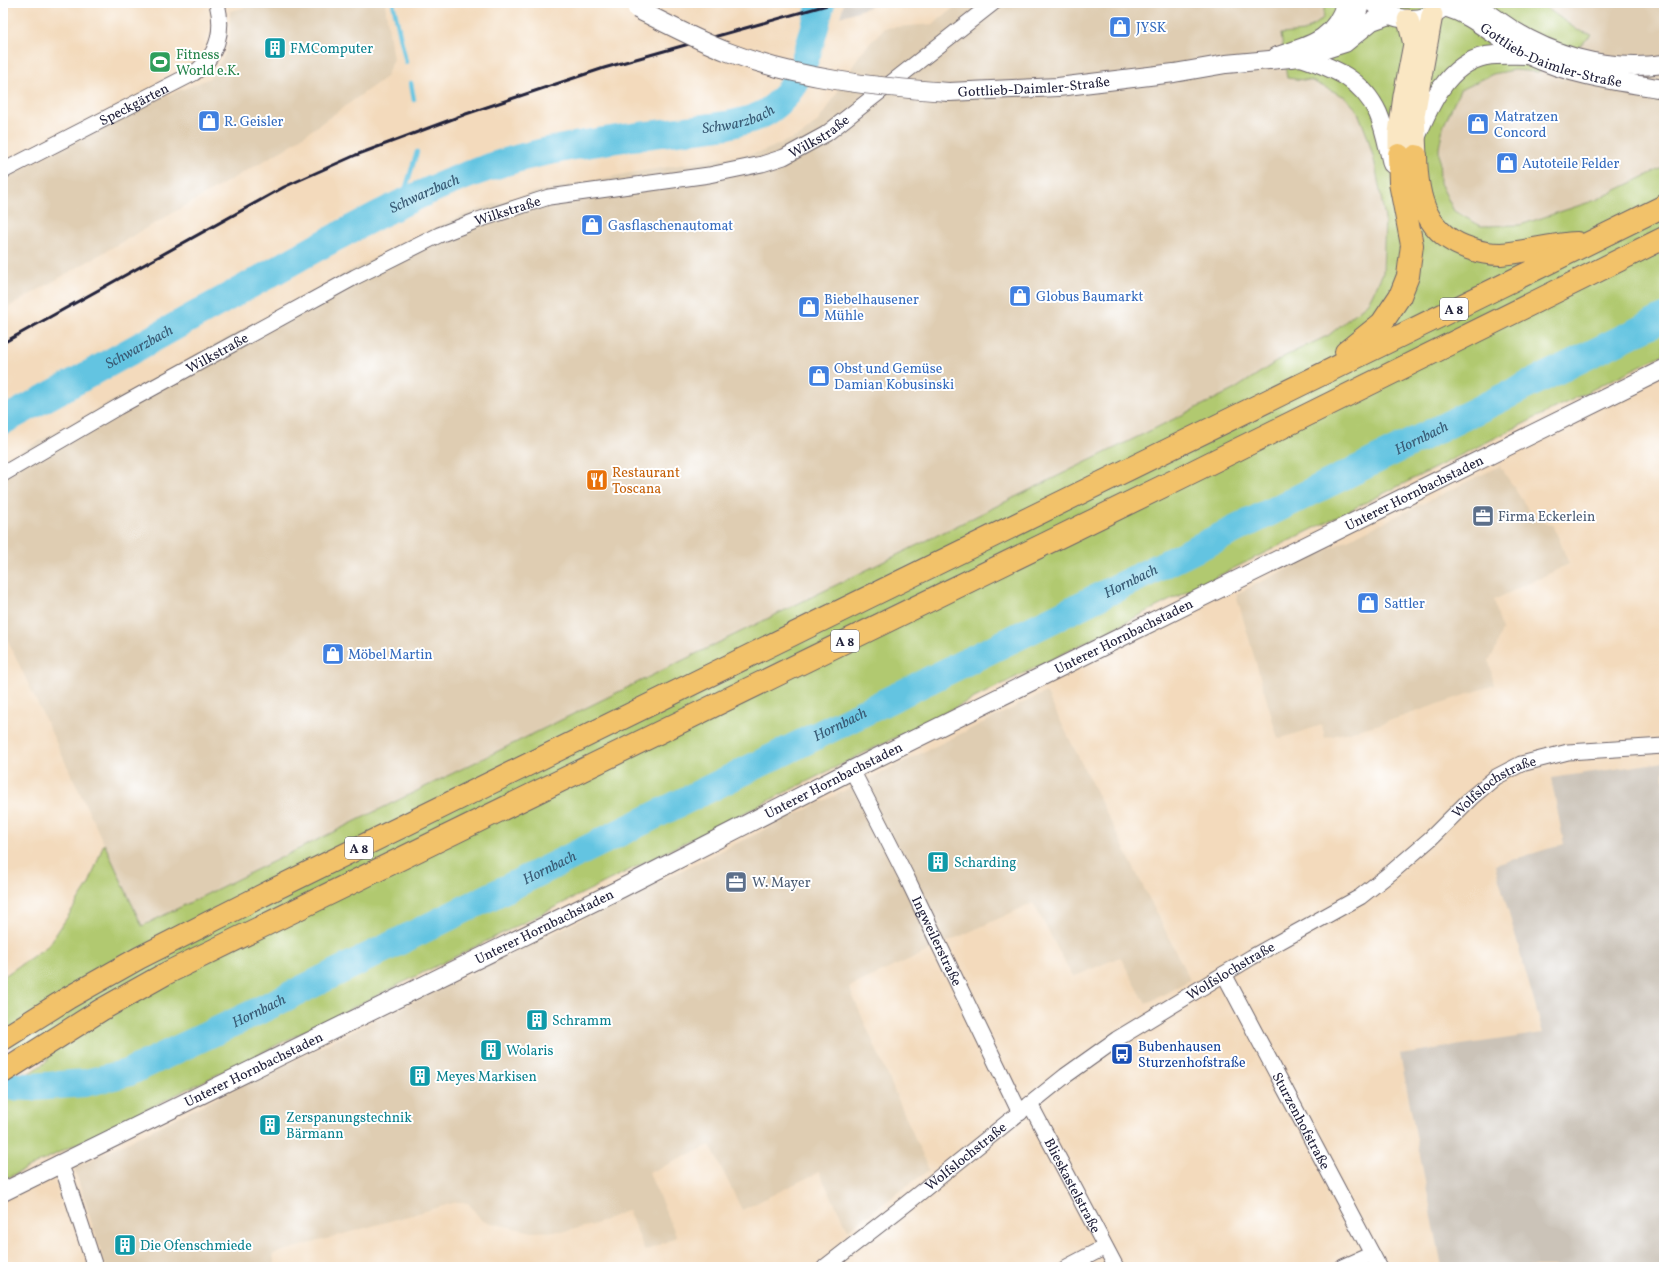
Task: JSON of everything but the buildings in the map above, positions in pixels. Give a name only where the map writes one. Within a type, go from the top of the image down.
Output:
[{"type":"highway","points":[[1405,159],[1419,190],[1426,211],[1441,234],[1455,244],[1475,250],[1498,254],[1526,251],[1556,244],[1590,242]]},
{"type":"highway","points":[[1318,375],[1382,323],[1400,296],[1408,276],[1412,245],[1405,159]]},
{"type":"highway","name":"A 8","points":[[3,1039],[68,998],[133,962],[241,906],[1664,206]]},
{"type":"highway","name":"A 8","points":[[3,1072],[101,1010],[193,960],[1201,467],[1664,238]]},
{"type":"main road","points":[[1405,159],[1414,115],[1441,8]]},
{"type":"main road","points":[[1399,17],[1414,44],[1404,96],[1399,133],[1405,159]]},
{"type":"street","name":"Speckgärten","points":[[3,171],[194,73],[204,66],[212,55],[218,41],[220,16],[217,3]]},
{"type":"street","name":"Wilkstraße","points":[[3,474],[26,462],[118,407],[348,281],[439,236],[478,220],[549,197],[709,175],[784,158],[826,134],[993,3]]},
{"type":"street","points":[[1264,59],[1315,42],[1329,31],[1336,21],[1344,3]]},
{"type":"street","name":"Gottlieb-Daimler-Straße","points":[[1294,57],[1326,46],[1339,36],[1355,18],[1362,3]]},
{"type":"street","points":[[1374,3],[1399,17]]},
{"type":"street","name":"Gottlieb-Daimler-Straße","points":[[1476,3],[1512,30],[1557,53],[1623,67],[1664,65]]},
{"type":"street","name":"Gottlieb-Daimler-Straße","points":[[632,6],[687,34],[729,52],[768,64],[846,82],[886,88],[949,92],[1058,87],[1264,59],[1294,57],[1345,43],[1372,21],[1399,17],[1420,19],[1441,8],[1461,13],[1527,55],[1580,75],[1664,89]]},
{"type":"street","points":[[1405,159],[1435,95],[1456,72],[1485,56],[1527,55]]},
{"type":"street","points":[[1294,57],[1333,68],[1350,77],[1369,97],[1405,159]]},
{"type":"street","points":[[1664,65],[1664,83]]},
{"type":"street","name":"Unterer Hornbachstaden","points":[[3,1192],[59,1163],[612,892],[852,770],[1664,369]]},
{"type":"street","name":"Wolfslochstraße","points":[[825,1267],[1065,1076],[1117,1039],[1224,974],[1360,897],[1430,839],[1472,797],[1496,777],[1521,764],[1568,752],[1664,746]]},
{"type":"street","name":"Ingweilerstraße","points":[[852,770],[1025,1108]]},
{"type":"street","name":"Sturzenhofstraße","points":[[1224,974],[1376,1261]]},
{"type":"street","name":"Blieskastelstraße","points":[[1025,1108],[1116,1267]]},
{"type":"street","points":[[59,1163],[66,1178],[95,1267]]},
{"type":"street","points":[[1067,1267],[1105,1246]]},
{"type":"street","points":[[1343,1267],[1376,1261]]},
{"type":"shaded area","points":[[266,3],[385,3],[393,60],[386,77],[288,147],[3,310],[3,179],[141,106],[210,78],[224,56],[230,37],[230,11]]},
{"type":"shaded area","points":[[844,3],[881,3],[840,17]]},
{"type":"shaded area","points":[[960,3],[1325,3],[1323,18],[1304,32],[1281,34],[1312,81],[1345,97],[1357,110],[1368,138],[1375,164],[1385,219],[1383,273],[1368,303],[1329,335],[1285,356],[1235,389],[142,926],[7,639],[3,611],[3,461],[353,269],[451,220],[485,207],[534,192],[630,173],[761,152],[803,134],[818,121],[860,54],[884,28],[933,24]]},
{"type":"shaded area","points":[[1540,3],[1664,3],[1664,167],[1596,200],[1520,225],[1481,226],[1454,211],[1440,183],[1439,148],[1443,127],[1460,90],[1493,74],[1514,70],[1538,72],[1591,35],[1577,30]]},
{"type":"shaded area","points":[[1500,466],[1535,520],[1553,524],[1569,564],[1494,600],[1502,630],[1495,651],[1489,660],[1494,685],[1380,724],[1325,738],[1322,725],[1278,739],[1236,594]]},
{"type":"shaded area","points":[[1046,692],[1190,980],[1146,1004],[1120,957],[1073,977],[1033,903],[849,987],[929,1170],[848,1230],[819,1172],[742,1210],[710,1145],[649,1173],[677,1237],[645,1251],[628,1210],[596,1224],[567,1231],[533,1232],[482,1221],[468,1203],[457,1202],[273,1254],[275,1267],[106,1267],[74,1168]]},
{"type":"shaded area","points":[[1664,762],[1664,1267],[1442,1267],[1400,1054],[1543,1033],[1495,865],[1564,844],[1551,778]]},
{"type":"green space","points":[[1325,3],[1540,3],[1577,30],[1592,35],[1572,52],[1538,72],[1514,70],[1493,74],[1460,90],[1443,127],[1439,148],[1440,183],[1454,211],[1481,226],[1520,225],[1596,200],[1664,167],[1664,354],[626,872],[3,1180],[3,1090],[49,1060],[3,1044],[3,977],[49,945],[89,884],[104,843],[142,926],[1235,389],[1285,356],[1329,335],[1368,303],[1383,273],[1385,219],[1375,164],[1368,138],[1357,110],[1345,97],[1312,81],[1287,78],[1281,34],[1304,32],[1323,18]]},
{"type":"waterway","points":[[393,3],[406,62]]},
{"type":"waterway","name":"Schwarzbach","points":[[3,421],[321,245],[386,211],[453,181],[488,168],[548,151],[624,138],[727,125],[765,113],[777,104],[788,92],[796,79],[814,33],[821,3]]},
{"type":"waterway","points":[[411,83],[414,100]]},
{"type":"waterway","points":[[401,203],[417,152]]},
{"type":"waterway","name":"Hornbach","points":[[3,1086],[33,1087],[85,1083],[127,1073],[248,1016],[1664,318]]},
{"type":"railway","points":[[3,343],[284,187],[356,155],[466,114],[604,68],[834,3]]},
{"type":"place","name":"JYSK","points":[[1120,27]]},
{"type":"place","name":"FMComputer","points":[[275,48]]},
{"type":"place","name":"Fitness World e.K.","points":[[160,62]]},
{"type":"place","name":"R. Geisler","points":[[209,121]]},
{"type":"place","name":"Matratzen Concord","points":[[1478,124]]},
{"type":"place","name":"Autoteile Felder","points":[[1507,163]]},
{"type":"place","name":"Gasflaschenautomat","points":[[592,225]]},
{"type":"place","name":"Globus Baumarkt","points":[[1020,296]]},
{"type":"place","name":"Biebelhausener Mühle","points":[[809,307]]},
{"type":"place","name":"Obst und Gemüse Damian Kobusinski","points":[[819,376]]},
{"type":"place","name":"Restaurant Toscana","points":[[597,480]]},
{"type":"place","name":"Firma Eckerlein","points":[[1483,516]]},
{"type":"place","name":"Sattler","points":[[1368,603]]},
{"type":"place","name":"Möbel Martin","points":[[333,654]]},
{"type":"place","name":"Scharding","points":[[938,862]]},
{"type":"place","name":"W. Mayer","points":[[736,882]]},
{"type":"place","name":"Schramm","points":[[537,1020]]},
{"type":"place","name":"Wolaris","points":[[491,1050]]},
{"type":"place","name":"Bubenhausen Sturzenhofstraße","points":[[1122,1054]]},
{"type":"place","name":"Meyes Markisen","points":[[420,1076]]},
{"type":"place","name":"Zerspanungstechnik Bärmann","points":[[270,1125]]},
{"type":"place","name":"Die Ofenschmiede","points":[[125,1245]]}]
